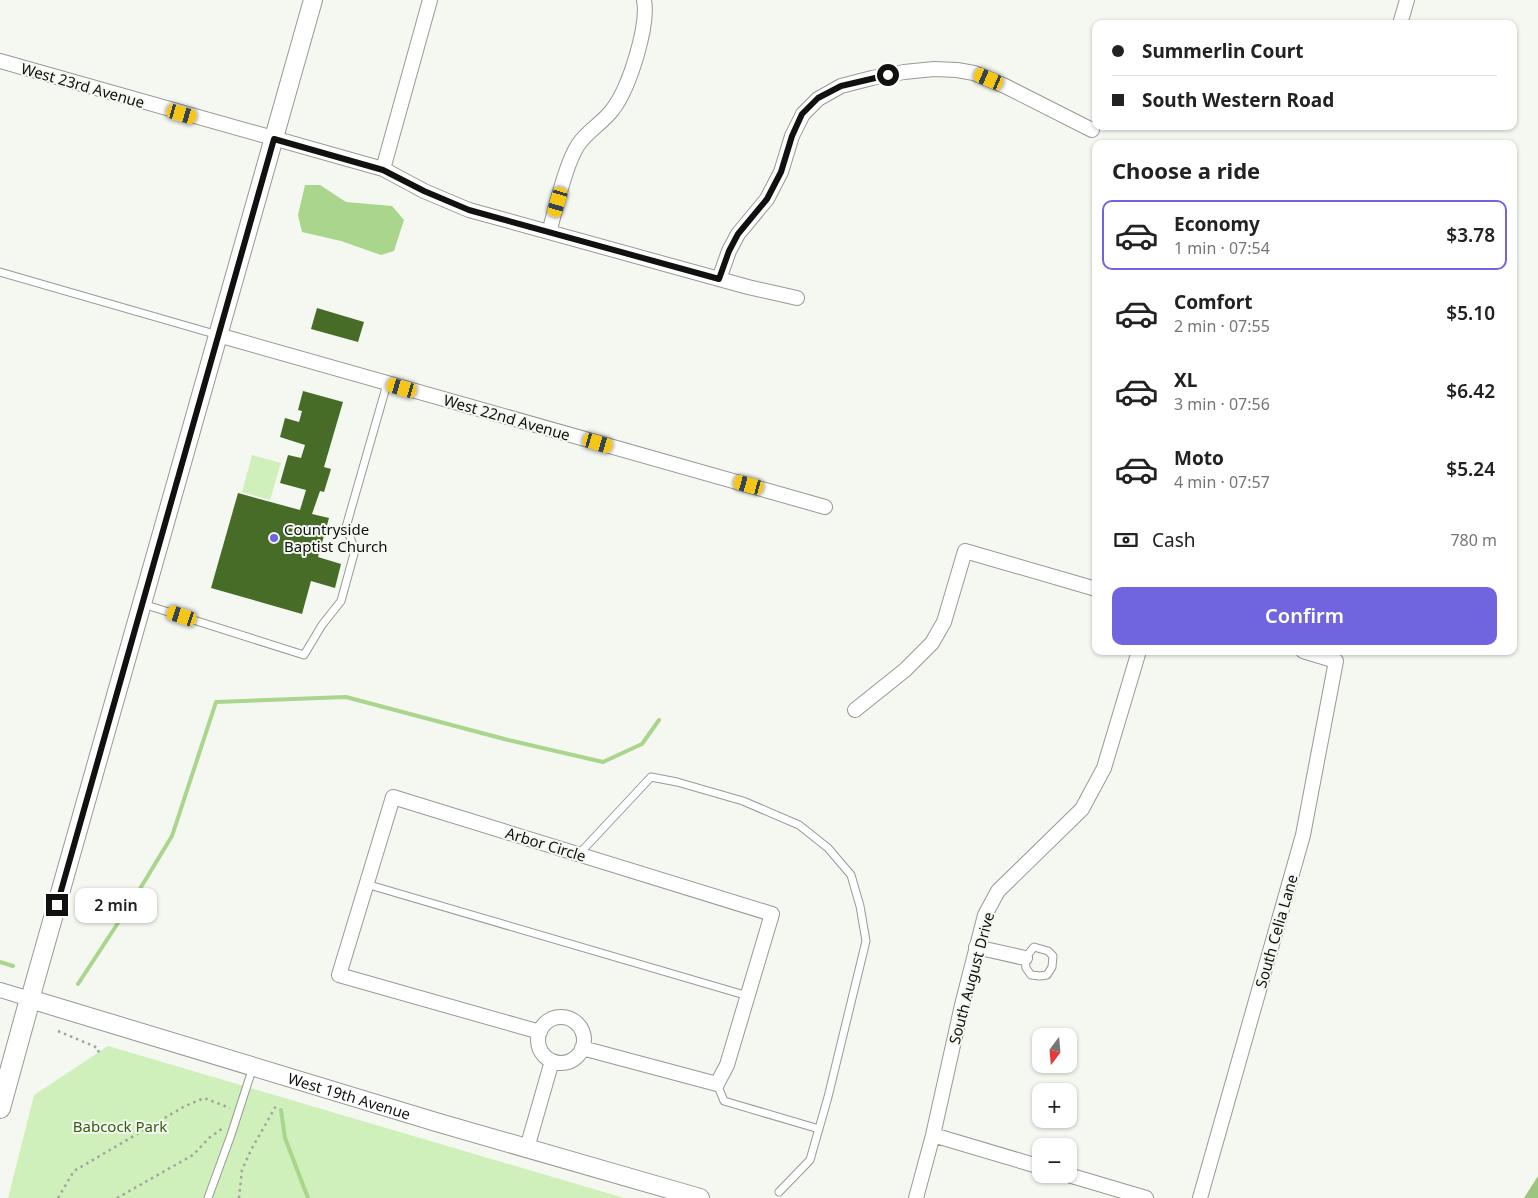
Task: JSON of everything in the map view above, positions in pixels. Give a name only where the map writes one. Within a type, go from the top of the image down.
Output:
[{"type":"main road","points":[[0,1108],[30,999]]},
{"type":"street","points":[[30,999],[313,0]]},
{"type":"street","points":[[383,170],[430,0]]},
{"type":"street","points":[[549,232],[567,171],[577,146],[613,110],[627,84],[642,35],[644,0]]},
{"type":"street","points":[[1401,20],[1404,1]]},
{"type":"street","name":"West 23rd Avenue","points":[[0,62],[383,170],[424,191],[469,210],[719,279],[797,298]]},
{"type":"street","points":[[719,279],[729,251],[738,234],[767,199],[781,172],[792,136],[802,114],[818,98],[841,86],[904,72],[934,69],[957,70],[974,73],[1005,86],[1092,130]]},
{"type":"street","name":"West 22nd Avenue","points":[[218,335],[825,507]]},
{"type":"street","points":[[855,710],[905,670],[932,643],[944,622],[965,551],[1092,588]]},
{"type":"street","name":"South August Drive","points":[[916,1198],[985,916],[998,891],[1082,809],[1104,768],[1138,655]]},
{"type":"street","name":"South Celia Lane","points":[[1200,1198],[1303,835],[1336,661],[1316,655]]},
{"type":"street","name":"Arbor Circle","points":[[540,1032],[338,975],[394,797],[772,914],[727,1065],[717,1084]]},
{"type":"street","points":[[976,948],[1025,958]]},
{"type":"street","name":"West 19th Avenue","points":[[0,990],[253,1067],[700,1198]]},
{"type":"street","points":[[554,1018],[569,1019],[580,1027],[584,1041],[582,1048],[573,1059],[559,1063],[552,1061],[542,1052],[539,1046],[540,1032],[543,1026],[554,1018]]},
{"type":"street","points":[[582,1048],[717,1084]]},
{"type":"street","points":[[527,1148],[552,1061]]},
{"type":"street","points":[[933,1134],[1032,1164]]},
{"type":"street","points":[[1077,1178],[1146,1198]]},
{"type":"lane","points":[[0,272],[218,335]]},
{"type":"lane","points":[[142,604],[304,655],[322,625],[341,601],[355,550],[346,527],[387,384]]},
{"type":"lane","points":[[579,854],[651,777],[677,782],[743,801],[798,825],[828,848],[851,875],[860,906],[866,941],[810,1160],[779,1192]]},
{"type":"lane","points":[[366,884],[748,996]]},
{"type":"lane","points":[[1034,948],[1043,949],[1053,956],[1052,967],[1047,975],[1031,975],[1026,968],[1025,958],[1034,948]]},
{"type":"lane","points":[[208,1198],[253,1067]]},
{"type":"lane","points":[[717,1084],[724,1101],[819,1129]]},
{"type":"path","points":[[58,1031],[98,1048],[99,1055]]},
{"type":"path","points":[[58,1198],[74,1171],[185,1106],[204,1098],[239,1111],[228,1124],[209,1138],[193,1155],[117,1198]]},
{"type":"path","points":[[240,1198],[242,1170],[277,1104]]},
{"type":"green space","points":[[252,455],[281,463],[270,500],[242,492]]},
{"type":"green space","name":"Babcock Park","points":[[108,1046],[624,1198],[8,1198],[34,1095]]},
{"type":"shaded area","points":[[305,185],[320,185],[346,202],[392,206],[404,220],[394,251],[381,255],[341,241],[302,232],[298,215]]},
{"type":"shaded area","points":[[1538,1176],[1538,1198],[1524,1198]]},
{"type":"building","points":[[317,308],[364,322],[358,342],[311,329]]},
{"type":"building","name":"Countryside Baptist Church","points":[[303,391],[343,402],[324,467],[331,469],[324,492],[320,491],[312,514],[329,518],[318,557],[341,564],[335,588],[311,581],[302,614],[211,588],[238,493],[300,510],[306,490],[280,483],[288,455],[301,458],[305,445],[280,437],[285,418],[299,422],[302,411],[298,410]]},
{"type":"waterway","points":[[78,984],[172,836],[216,702],[346,697],[508,740],[603,762],[642,744],[659,720]]},
{"type":"waterway","points":[[0,962],[13,966]]},
{"type":"waterway","points":[[281,1110],[285,1138],[308,1198]]},
{"type":"place","name":"Countryside Baptist Church","points":[[274,538]]},
{"type":"route","points":[[57,905],[274,139],[383,170],[424,191],[469,210],[719,279],[729,251],[738,234],[755,216],[767,199],[781,172],[792,136],[802,114],[818,98],[841,86],[888,75]]}]
